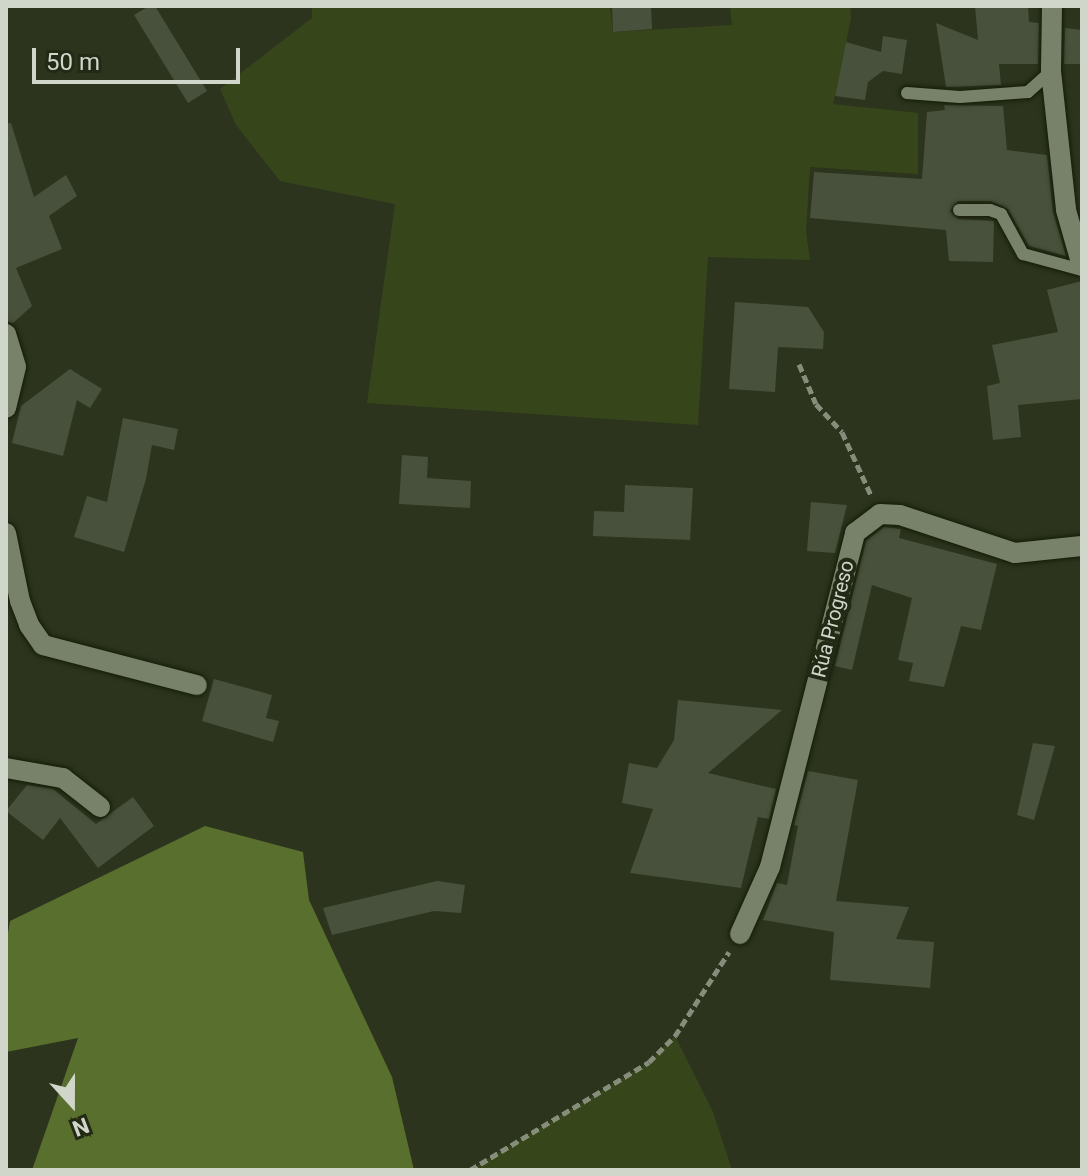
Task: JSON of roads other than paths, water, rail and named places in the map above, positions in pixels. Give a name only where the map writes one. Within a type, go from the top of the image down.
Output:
[{"type":"street","points":[[1052,6],[1051,71],[1082,268]]},
{"type":"street","points":[[6,334],[16,367],[6,408]]},
{"type":"street","name":"Rúa Progreso","points":[[740,934],[770,867],[855,533],[880,514],[900,515],[1015,553],[1082,546]]},
{"type":"street","points":[[6,533],[20,601],[29,625],[43,645],[197,685]]},
{"type":"street","points":[[6,768],[63,778],[100,807]]},
{"type":"lane","points":[[907,93],[960,97],[1028,92],[1051,71]]},
{"type":"lane","points":[[959,210],[1001,214],[1023,254],[1082,268]]}]
